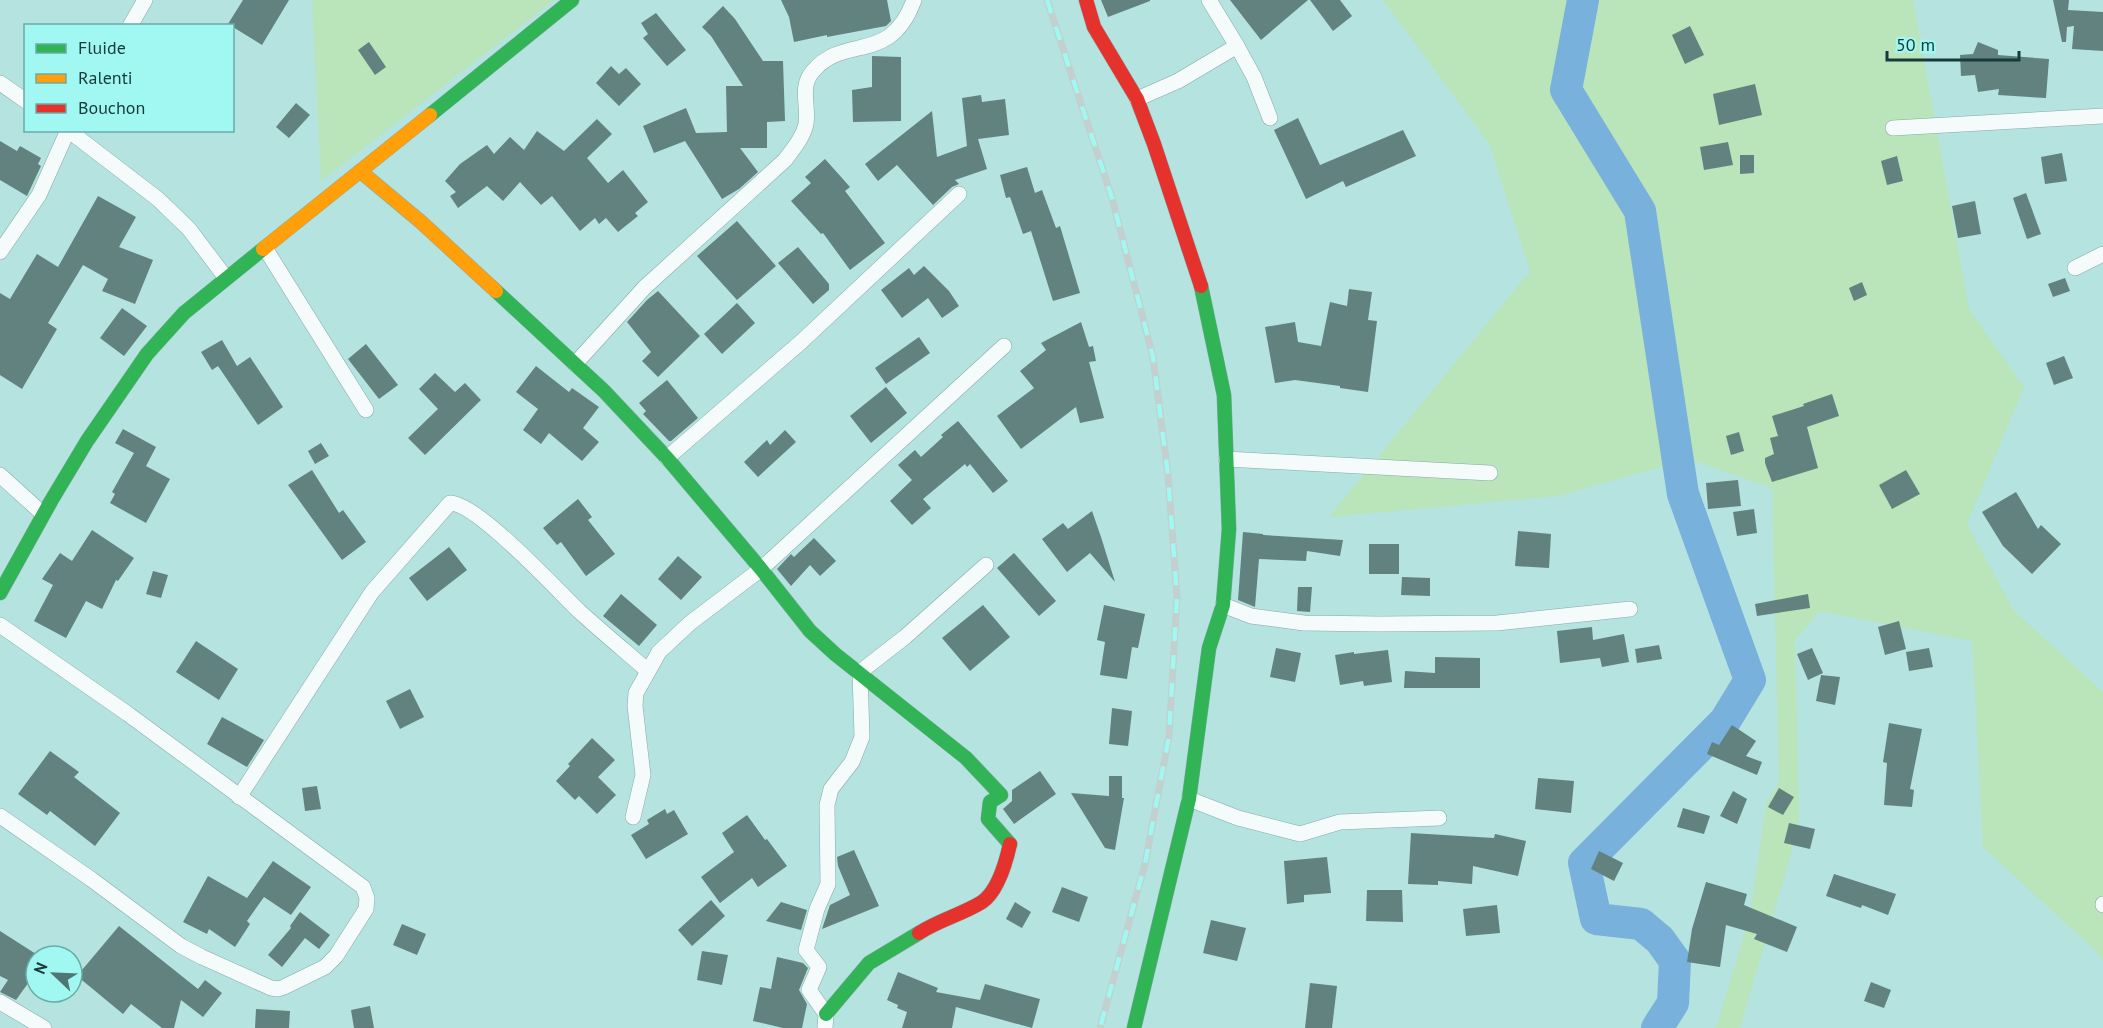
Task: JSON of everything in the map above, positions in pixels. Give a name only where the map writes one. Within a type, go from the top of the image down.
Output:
[{"type":"street","points":[[131,24],[145,0]]},
{"type":"street","points":[[0,593],[43,513],[105,416],[148,354],[184,313],[572,0]]},
{"type":"street","points":[[575,364],[645,287],[785,160],[800,140],[806,124],[805,85],[813,71],[828,58],[892,36],[901,27],[914,0]]},
{"type":"street","points":[[1086,0],[1094,27],[1137,99],[1154,144],[1205,299],[1224,395],[1229,529],[1223,605],[1209,648],[1189,799],[1134,1028]]},
{"type":"street","points":[[1209,0],[1254,77],[1269,118]]},
{"type":"street","points":[[1137,99],[1178,81],[1237,46]]},
{"type":"street","points":[[0,83],[24,100]]},
{"type":"street","points":[[1893,128],[2103,117]]},
{"type":"street","points":[[0,252],[39,195],[68,132]]},
{"type":"street","points":[[69,132],[158,199],[189,229],[226,278]]},
{"type":"street","points":[[360,171],[421,222],[604,391],[667,458],[761,569],[810,632],[835,654],[860,672],[966,758],[1001,795],[990,802],[988,819],[1010,842],[1007,856],[993,890],[983,901],[923,930],[869,963],[825,1021],[809,990],[819,967],[807,950],[817,909],[828,884],[827,805],[831,789],[852,762],[862,737],[860,672]]},
{"type":"street","points":[[667,458],[801,342],[959,194]]},
{"type":"street","points":[[265,248],[366,410]]},
{"type":"street","points":[[2074,268],[2103,254]]},
{"type":"street","points":[[633,817],[643,775],[635,706],[636,693],[659,652],[690,623],[761,569],[1004,346]]},
{"type":"street","points":[[1226,459],[1491,472]]},
{"type":"street","points":[[0,475],[43,513]]},
{"type":"street","points":[[239,796],[372,592],[450,503],[458,503],[465,507],[495,530],[580,611],[648,671]]},
{"type":"street","points":[[860,672],[905,637],[986,565]]},
{"type":"street","points":[[1223,605],[1251,616],[1304,623],[1380,624],[1497,623],[1630,609]]},
{"type":"street","points":[[0,625],[128,714],[363,887],[367,898],[366,909],[336,956],[325,967],[278,989],[271,988],[181,946],[91,879],[0,816]]},
{"type":"street","points":[[1189,799],[1238,818],[1300,834],[1340,822],[1439,818]]},
{"type":"street","points":[[0,1002],[44,1028]]},
{"type":"green space","points":[[312,0],[554,0],[321,181]]},
{"type":"green space","points":[[1383,0],[1913,0],[1969,309],[2024,387],[1967,524],[2014,611],[2103,692],[2103,962],[2097,952],[1983,847],[1972,641],[1820,611],[1795,640],[1799,827],[1740,1028],[1716,1028],[1750,915],[1766,805],[1779,782],[1772,488],[1689,459],[1558,496],[1329,517],[1530,271],[1490,145]]},
{"type":"building","points":[[243,0],[289,0],[262,45],[234,28],[234,24],[228,24]]},
{"type":"building","points":[[781,0],[887,0],[891,21],[886,26],[794,42],[789,17]]},
{"type":"building","points":[[1101,0],[1150,0],[1150,1],[1108,17]]},
{"type":"building","points":[[1230,0],[1308,0],[1261,40]]},
{"type":"building","points":[[1310,0],[1340,0],[1352,16],[1333,31]]},
{"type":"building","points":[[2053,0],[2069,0],[2068,10],[2103,12],[2103,51],[2072,49],[2074,26],[2067,27],[2066,42],[2062,42]]},
{"type":"building","points":[[723,6],[735,19],[763,61],[783,61],[785,121],[767,122],[767,148],[740,148],[758,172],[739,189],[722,199],[685,141],[654,153],[643,126],[686,108],[696,133],[727,132],[726,86],[743,86],[711,36],[702,27]]},
{"type":"building","points":[[656,13],[686,50],[667,66],[643,38],[648,34],[641,23]]},
{"type":"building","points":[[1690,26],[1704,55],[1685,64],[1672,35]]},
{"type":"building","points":[[369,42],[386,67],[375,75],[358,50]]},
{"type":"building","points":[[1978,42],[1998,50],[1998,55],[2049,59],[2046,98],[1998,95],[1999,89],[1978,92],[1975,75],[1961,76],[1960,55],[1973,54]]},
{"type":"building","points":[[872,56],[901,57],[901,121],[853,122],[852,90],[872,87]]},
{"type":"building","points":[[611,66],[619,74],[626,68],[641,84],[619,106],[596,83]]},
{"type":"building","points":[[1755,84],[1762,115],[1719,125],[1713,94]]},
{"type":"building","points":[[981,95],[982,102],[1005,99],[1009,135],[978,139],[987,169],[955,180],[959,184],[952,187],[933,205],[897,165],[878,181],[865,164],[932,111],[937,157],[967,146],[962,98]]},
{"type":"building","points":[[296,103],[310,115],[289,138],[276,127]]},
{"type":"building","points":[[1298,118],[1320,165],[1403,130],[1416,156],[1346,187],[1343,181],[1306,199],[1274,130]]},
{"type":"building","points":[[597,119],[612,134],[587,158],[608,183],[623,170],[648,202],[635,213],[638,216],[618,232],[606,218],[599,224],[595,218],[580,231],[552,196],[541,205],[520,182],[503,201],[487,186],[458,208],[450,196],[456,192],[445,181],[460,164],[487,145],[494,154],[510,137],[524,150],[537,131],[564,151]]},
{"type":"building","points":[[0,141],[17,151],[20,146],[41,158],[38,164],[41,166],[27,196],[0,180]]},
{"type":"building","points":[[1728,142],[1733,165],[1704,170],[1700,147]]},
{"type":"building","points":[[2062,153],[2067,181],[2045,184],[2041,157]]},
{"type":"building","points":[[1740,155],[1754,155],[1754,173],[1740,174]]},
{"type":"building","points":[[1897,156],[1903,181],[1887,185],[1881,161]]},
{"type":"building","points":[[825,159],[850,187],[845,191],[885,243],[850,270],[823,233],[821,234],[791,201],[811,183],[805,177]]},
{"type":"building","points":[[1027,167],[1035,193],[1042,190],[1056,228],[1060,226],[1080,293],[1053,301],[1031,231],[1023,234],[1010,197],[1006,198],[1000,175]]},
{"type":"building","points":[[2026,193],[2041,234],[2027,239],[2013,198]]},
{"type":"building","points":[[98,196],[136,217],[119,247],[153,260],[135,304],[102,291],[108,279],[83,265],[48,323],[57,329],[22,389],[0,375],[0,293],[10,299],[37,254],[58,267]]},
{"type":"building","points":[[1975,201],[1981,234],[1958,238],[1952,206]]},
{"type":"building","points":[[737,221],[776,266],[737,300],[697,256]]},
{"type":"building","points":[[798,247],[829,284],[829,290],[813,304],[778,263]]},
{"type":"building","points":[[924,266],[949,291],[959,306],[942,318],[928,298],[902,318],[881,290],[909,268],[914,275]]},
{"type":"building","points":[[2065,278],[2070,291],[2053,297],[2048,284]]},
{"type":"building","points":[[1862,282],[1867,295],[1854,301],[1849,288]]},
{"type":"building","points":[[1349,289],[1372,292],[1368,320],[1377,321],[1368,392],[1295,380],[1275,383],[1265,327],[1295,322],[1298,342],[1321,346],[1330,302],[1347,306]]},
{"type":"building","points":[[658,291],[700,336],[658,377],[642,361],[651,352],[627,322]]},
{"type":"building","points":[[737,303],[755,323],[722,354],[704,334]]},
{"type":"building","points":[[122,308],[147,326],[124,356],[100,338]]},
{"type":"building","points":[[1081,322],[1089,347],[1093,346],[1096,361],[1089,362],[1104,418],[1080,423],[1076,407],[1021,449],[997,416],[1034,388],[1020,371],[1046,350],[1041,343]]},
{"type":"building","points":[[919,337],[930,353],[886,384],[875,368]]},
{"type":"building","points":[[222,340],[237,366],[250,357],[283,407],[258,425],[218,366],[212,370],[201,352]]},
{"type":"building","points":[[366,344],[398,385],[379,399],[348,359]]},
{"type":"building","points":[[2064,356],[2073,378],[2054,385],[2046,363]]},
{"type":"building","points":[[536,366],[569,392],[572,388],[599,407],[583,428],[599,442],[582,461],[549,433],[541,444],[523,430],[538,409],[516,392]]},
{"type":"building","points":[[435,373],[455,392],[465,383],[481,400],[425,455],[408,438],[438,409],[419,389]]},
{"type":"building","points":[[667,380],[698,418],[671,441],[643,414],[646,411],[639,403]]},
{"type":"building","points":[[886,387],[907,413],[871,443],[850,416]]},
{"type":"building","points":[[1832,394],[1839,416],[1807,427],[1818,468],[1772,482],[1765,458],[1774,454],[1770,438],[1778,436],[1772,416]]},
{"type":"building","points":[[958,421],[1008,481],[993,493],[970,464],[967,467],[965,464],[923,499],[931,508],[912,525],[890,501],[912,480],[898,465],[915,450],[921,457],[943,437],[941,435]]},
{"type":"building","points":[[123,429],[156,447],[146,466],[170,479],[146,523],[110,503],[115,494],[112,492],[134,453],[115,443]]},
{"type":"building","points":[[785,430],[796,442],[758,477],[744,462],[767,440],[770,445]]},
{"type":"building","points":[[1739,432],[1744,451],[1731,455],[1726,436]]},
{"type":"building","points":[[321,443],[329,456],[315,464],[308,451]]},
{"type":"building","points":[[312,470],[339,513],[343,510],[366,542],[342,560],[288,485]]},
{"type":"building","points":[[1906,470],[1920,494],[1892,509],[1879,485]]},
{"type":"building","points":[[1738,480],[1741,506],[1708,509],[1706,483]]},
{"type":"building","points":[[2016,492],[2038,529],[2041,525],[2061,544],[2032,574],[2003,546],[1982,512]]},
{"type":"building","points":[[578,499],[592,517],[588,520],[615,554],[586,576],[561,542],[557,545],[543,528]]},
{"type":"building","points":[[1754,509],[1757,533],[1737,536],[1733,512]]},
{"type":"building","points":[[1092,511],[1115,582],[1090,553],[1067,572],[1042,539],[1063,523],[1068,529]]},
{"type":"building","points":[[92,530],[134,558],[118,581],[116,580],[102,609],[86,601],[66,638],[34,621],[53,585],[42,579],[60,553],[72,561]]},
{"type":"building","points":[[1518,531],[1551,534],[1549,568],[1515,566]]},
{"type":"building","points":[[1243,532],[1343,540],[1340,556],[1307,551],[1306,561],[1259,559],[1255,607],[1238,600]]},
{"type":"building","points":[[814,538],[836,561],[820,576],[810,565],[791,586],[777,569],[791,554],[794,557]]},
{"type":"building","points":[[1369,544],[1399,544],[1399,574],[1369,574]]},
{"type":"building","points":[[449,547],[467,570],[427,601],[409,578]]},
{"type":"building","points":[[1014,553],[1056,601],[1039,616],[997,568]]},
{"type":"building","points":[[678,556],[702,577],[681,600],[658,579]]},
{"type":"building","points":[[153,571],[168,575],[161,598],[146,594]]},
{"type":"building","points":[[1402,577],[1430,578],[1430,596],[1401,595]]},
{"type":"building","points":[[1298,587],[1312,587],[1310,612],[1297,611]]},
{"type":"building","points":[[621,594],[657,625],[639,646],[603,616]]},
{"type":"building","points":[[1808,594],[1810,608],[1757,616],[1755,604]]},
{"type":"building","points":[[983,605],[1010,637],[970,671],[942,638]]},
{"type":"building","points":[[1104,605],[1145,614],[1138,648],[1132,647],[1127,679],[1100,675],[1105,642],[1097,640]]},
{"type":"building","points":[[1899,621],[1906,649],[1885,655],[1878,627]]},
{"type":"building","points":[[1592,627],[1593,640],[1624,634],[1629,662],[1602,667],[1600,658],[1560,663],[1557,631]]},
{"type":"building","points":[[196,641],[238,669],[219,700],[176,672]]},
{"type":"building","points":[[1659,645],[1662,659],[1637,663],[1635,649]]},
{"type":"building","points":[[1276,648],[1301,653],[1295,682],[1270,677]]},
{"type":"building","points":[[1812,648],[1823,673],[1808,680],[1797,654]]},
{"type":"building","points":[[1929,648],[1933,667],[1909,671],[1906,652]]},
{"type":"building","points":[[1388,650],[1392,682],[1364,686],[1363,681],[1340,685],[1335,655]]},
{"type":"building","points":[[1435,657],[1480,658],[1480,688],[1404,688],[1405,671],[1435,673]]},
{"type":"building","points":[[1821,675],[1840,677],[1835,705],[1816,701]]},
{"type":"building","points":[[410,689],[424,717],[400,729],[386,701]]},
{"type":"building","points":[[1112,708],[1132,711],[1128,746],[1109,744]]},
{"type":"building","points":[[222,717],[264,740],[247,767],[207,744]]},
{"type":"building","points":[[1889,723],[1922,729],[1910,789],[1914,790],[1912,807],[1884,805],[1887,763],[1883,762]]},
{"type":"building","points":[[1732,725],[1756,741],[1746,756],[1762,762],[1757,775],[1707,754],[1712,742],[1719,745]]},
{"type":"building","points":[[592,738],[615,760],[598,777],[616,795],[597,814],[579,796],[575,800],[556,781]]},
{"type":"building","points":[[50,751],[79,772],[74,777],[120,813],[95,846],[50,811],[47,815],[18,794]]},
{"type":"building","points":[[1040,771],[1056,794],[1014,824],[1003,809],[1012,801],[1012,790]]},
{"type":"building","points":[[1109,776],[1122,776],[1122,798],[1124,798],[1115,850],[1105,848],[1071,793],[1109,796]]},
{"type":"building","points":[[1538,778],[1574,781],[1571,813],[1535,809]]},
{"type":"building","points":[[317,786],[321,809],[305,811],[302,788]]},
{"type":"building","points":[[1779,788],[1794,797],[1783,815],[1768,807]]},
{"type":"building","points":[[1733,791],[1747,799],[1737,824],[1720,816]]},
{"type":"building","points":[[1683,808],[1710,816],[1704,834],[1677,827]]},
{"type":"building","points":[[665,809],[667,814],[674,810],[688,834],[646,859],[631,835],[649,824],[647,820]]},
{"type":"building","points":[[747,815],[787,866],[758,887],[752,878],[720,903],[701,877],[734,852],[722,833]]},
{"type":"building","points":[[1789,823],[1815,829],[1810,849],[1784,843]]},
{"type":"building","points":[[1411,833],[1494,838],[1495,834],[1526,841],[1518,876],[1473,866],[1472,884],[1438,881],[1438,885],[1408,884]]},
{"type":"building","points":[[854,850],[879,906],[822,929],[830,905],[850,895],[838,866],[837,857]]},
{"type":"building","points":[[1599,851],[1623,863],[1614,881],[1591,869]]},
{"type":"building","points":[[1327,857],[1331,893],[1304,895],[1304,902],[1287,904],[1284,861]]},
{"type":"building","points":[[273,861],[311,887],[291,915],[264,897],[247,921],[250,924],[235,947],[209,929],[207,934],[183,922],[208,876],[247,898]]},
{"type":"building","points":[[1834,874],[1896,894],[1888,915],[1862,905],[1861,908],[1826,896]]},
{"type":"building","points":[[1706,882],[1747,894],[1744,905],[1797,927],[1787,952],[1754,939],[1757,934],[1726,925],[1720,967],[1687,962],[1692,929]]},
{"type":"building","points":[[1062,887],[1088,897],[1079,922],[1052,912]]},
{"type":"building","points":[[1367,890],[1402,890],[1403,922],[1366,921]]},
{"type":"building","points":[[711,900],[725,916],[692,946],[678,930]]},
{"type":"building","points":[[781,902],[807,910],[801,930],[766,921]]},
{"type":"building","points":[[1015,902],[1031,912],[1022,928],[1006,919]]},
{"type":"building","points":[[1497,905],[1500,933],[1466,936],[1463,909]]},
{"type":"building","points":[[300,912],[330,935],[319,949],[305,938],[282,967],[268,955],[291,928],[290,926]]},
{"type":"building","points":[[1211,920],[1246,928],[1237,961],[1203,953]]},
{"type":"building","points":[[402,924],[426,934],[417,955],[393,945]]},
{"type":"building","points":[[119,926],[198,989],[205,980],[222,993],[203,1017],[181,1000],[174,1028],[162,1028],[131,1004],[123,1014],[84,982],[84,968]]},
{"type":"building","points":[[0,931],[24,946],[24,989],[16,1000],[0,992],[8,980],[0,976]]},
{"type":"building","points":[[702,951],[728,955],[722,985],[697,980]]},
{"type":"building","points":[[777,957],[803,963],[808,968],[799,990],[807,1004],[802,1028],[783,1028],[753,1021],[760,987],[771,989]]},
{"type":"building","points":[[898,972],[938,988],[936,992],[980,1000],[985,984],[1040,999],[1032,1028],[956,1007],[952,1028],[902,1028],[907,1012],[887,1000]]},
{"type":"building","points":[[1871,982],[1891,990],[1884,1008],[1864,1001]]},
{"type":"building","points":[[1310,983],[1337,986],[1332,1028],[1305,1028]]},
{"type":"building","points":[[370,1006],[374,1028],[354,1028],[351,1010]]},
{"type":"building","points":[[256,1009],[290,1011],[289,1028],[255,1028]]},
{"type":"waterway","points":[[1583,0],[1566,90],[1640,211],[1683,494],[1750,680],[1725,721],[1584,863],[1596,919],[1641,924],[1660,940],[1675,961],[1673,1003],[1657,1028]]},
{"type":"railway","points":[[1047,0],[1112,198],[1153,357],[1168,475],[1177,597],[1169,736],[1145,864],[1100,1028]]},
{"type":"traffic: fast","points":[[430,115],[572,0]]},
{"type":"traffic: fast","points":[[0,593],[87,441],[147,354],[184,313],[263,249]]},
{"type":"traffic: fast","points":[[1134,1028],[1189,799],[1209,648],[1223,605],[1229,529],[1224,395],[1201,286]]},
{"type":"traffic: fast","points":[[496,291],[604,391],[667,458],[810,631],[835,654],[966,758],[1001,795],[990,802],[988,819],[1010,844]]},
{"type":"traffic: fast","points":[[826,1014],[869,963],[919,933]]},
{"type":"traffic: slow","points":[[263,249],[430,115]]},
{"type":"traffic: slow","points":[[360,171],[421,222],[496,291]]},
{"type":"traffic: jam","points":[[1086,0],[1094,27],[1137,99],[1201,286]]},
{"type":"traffic: jam","points":[[919,933],[975,906],[988,897],[1000,876],[1010,844]]}]
